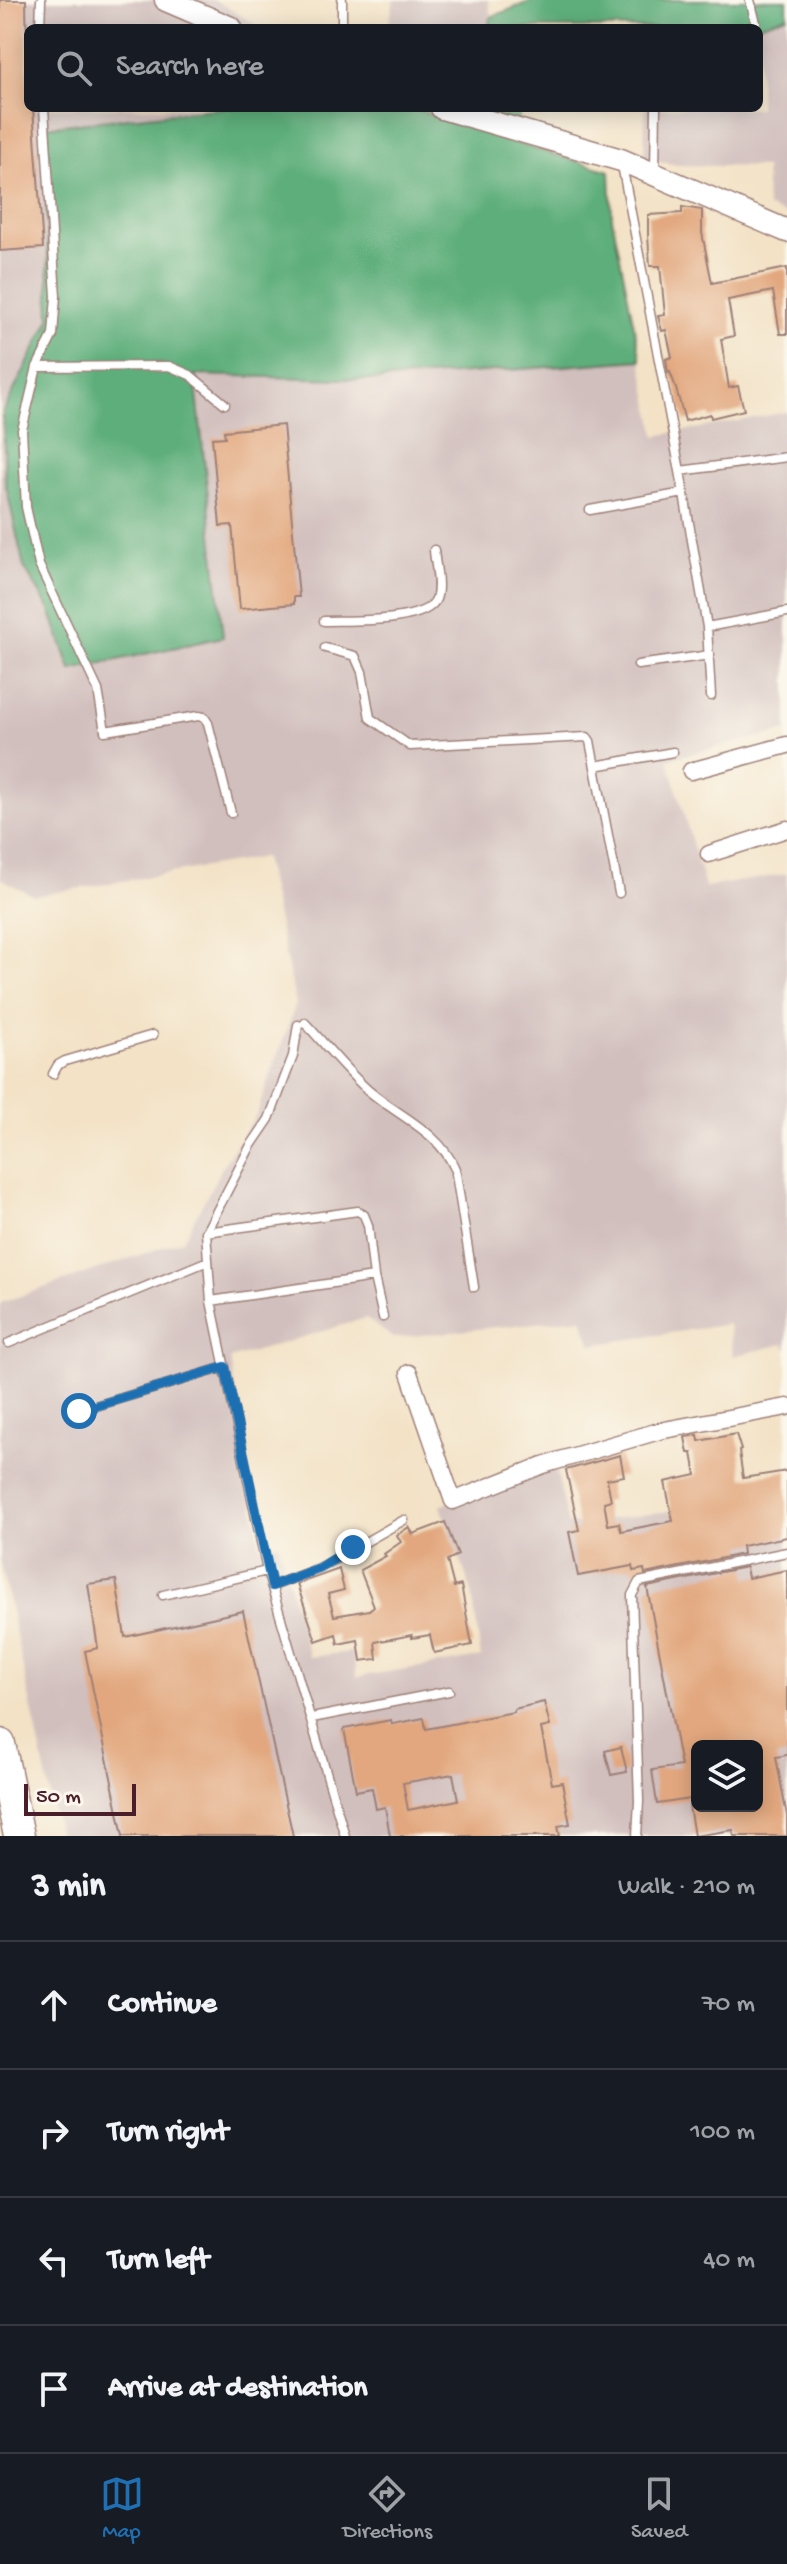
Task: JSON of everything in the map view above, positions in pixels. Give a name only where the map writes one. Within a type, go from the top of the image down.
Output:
[{"type":"highway","points":[[0,1744],[19,1836]]},
{"type":"main road","points":[[167,0],[222,24]]},
{"type":"main road","points":[[456,112],[621,160],[787,231]]},
{"type":"street","points":[[691,771],[787,745]]},
{"type":"street","points":[[709,854],[787,829]]},
{"type":"street","points":[[409,1373],[453,1501],[543,1465],[659,1431],[787,1407]]},
{"type":"lane","points":[[40,24],[41,0]]},
{"type":"lane","points":[[342,0],[342,24]]},
{"type":"lane","points":[[750,0],[755,24]]},
{"type":"lane","points":[[44,112],[56,296],[53,335],[37,367],[22,430],[26,507],[39,565],[98,690],[105,731],[204,717],[231,813]]},
{"type":"lane","points":[[655,173],[656,112]]},
{"type":"lane","points":[[621,160],[707,627],[711,696]]},
{"type":"lane","points":[[37,367],[169,366],[190,375],[225,404]]},
{"type":"lane","points":[[680,471],[787,457]]},
{"type":"lane","points":[[590,510],[684,493]]},
{"type":"lane","points":[[324,621],[386,619],[426,611],[437,596],[434,550]]},
{"type":"lane","points":[[707,627],[787,612]]},
{"type":"lane","points":[[325,648],[355,656],[362,672],[370,718],[405,744],[583,735],[590,741],[619,893]]},
{"type":"lane","points":[[638,665],[710,655]]},
{"type":"lane","points":[[595,766],[673,752]]},
{"type":"lane","points":[[345,1836],[267,1571],[211,1301],[206,1232],[250,1147],[269,1119],[293,1056],[301,1024],[368,1090],[435,1140],[450,1158],[455,1171],[474,1287]]},
{"type":"lane","points":[[53,1074],[58,1065],[65,1061],[153,1035]]},
{"type":"lane","points":[[206,1232],[358,1211],[364,1215],[368,1225],[374,1277],[383,1317]]},
{"type":"lane","points":[[9,1343],[208,1261]]},
{"type":"lane","points":[[211,1301],[374,1277]]},
{"type":"lane","points":[[79,1411],[225,1367]]},
{"type":"lane","points":[[272,1586],[320,1568],[404,1520]]},
{"type":"lane","points":[[637,1836],[639,1801],[632,1595],[635,1586],[639,1582],[787,1552]]},
{"type":"lane","points":[[163,1595],[267,1571]]},
{"type":"lane","points":[[312,1718],[449,1691]]},
{"type":"shaded area","points":[[0,0],[215,0],[254,24],[24,24],[24,112],[184,112],[44,127],[50,319],[3,412],[5,481],[24,567],[50,610],[71,670],[195,375],[375,380],[641,360],[656,436],[787,412],[787,731],[668,759],[705,887],[787,874],[787,1350],[784,1344],[733,1356],[729,1324],[592,1345],[582,1318],[393,1338],[366,1318],[230,1359],[260,1547],[278,1543],[309,1657],[352,1652],[357,1677],[481,1657],[472,1592],[441,1506],[554,1459],[568,1525],[787,1495],[787,1836],[59,1836],[0,1560],[0,1303],[183,1240],[223,1166],[257,1113],[296,1004],[264,857],[34,896],[0,878]]},
{"type":"shaded area","points":[[394,0],[488,0],[491,17],[489,24],[389,24]]},
{"type":"shaded area","points":[[787,16],[787,215],[767,207],[765,167],[677,165],[644,158],[645,112],[763,112],[762,24]]},
{"type":"green space","points":[[534,0],[787,0],[787,16],[762,24],[489,24],[491,17]]},
{"type":"green space","points":[[184,112],[425,112],[463,122],[466,112],[519,112],[515,143],[610,171],[612,218],[641,360],[375,380],[195,375],[223,637],[71,670],[50,610],[24,567],[5,481],[3,412],[50,319],[44,127]]},
{"type":"building","points":[[0,0],[26,0],[24,112],[33,112],[43,248],[0,251]]},
{"type":"building","points":[[682,207],[702,210],[702,233],[712,283],[787,268],[787,334],[780,334],[773,291],[728,300],[734,336],[721,339],[729,388],[738,386],[744,410],[685,421],[675,385],[668,373],[666,359],[672,357],[666,330],[662,331],[658,316],[665,315],[660,266],[650,266],[648,235],[648,215],[682,213]]},
{"type":"building","points":[[283,425],[299,597],[294,597],[294,604],[240,609],[232,525],[220,526],[212,438],[225,437],[224,431]]},
{"type":"building","points":[[736,1434],[741,1450],[743,1478],[787,1471],[787,1537],[742,1546],[743,1554],[645,1574],[644,1569],[633,1571],[632,1566],[578,1576],[569,1532],[579,1530],[566,1470],[620,1455],[624,1476],[607,1479],[611,1500],[604,1502],[608,1525],[619,1523],[621,1531],[673,1521],[665,1482],[696,1475],[685,1437],[698,1435],[699,1441]]},
{"type":"building","points":[[445,1522],[458,1555],[447,1560],[454,1587],[461,1585],[472,1645],[434,1653],[430,1635],[412,1638],[412,1635],[375,1642],[377,1659],[361,1661],[358,1640],[338,1644],[336,1634],[316,1641],[297,1584],[339,1569],[344,1590],[328,1594],[334,1616],[369,1610],[374,1606],[360,1570],[386,1556],[384,1554],[401,1542],[397,1535],[409,1527],[413,1534]]},
{"type":"building","points":[[746,1567],[748,1578],[787,1570],[787,1755],[776,1757],[787,1816],[787,1836],[734,1836],[733,1830],[694,1836],[689,1806],[691,1812],[763,1812],[763,1740],[691,1740],[691,1799],[657,1804],[652,1770],[681,1766],[647,1587]]},
{"type":"building","points":[[116,1580],[125,1637],[243,1611],[293,1836],[123,1836],[85,1651],[98,1648],[88,1584]]},
{"type":"building","points":[[544,1702],[550,1726],[541,1728],[552,1784],[562,1782],[570,1824],[558,1826],[560,1836],[390,1836],[385,1807],[376,1809],[372,1788],[356,1791],[344,1729],[391,1720],[392,1724],[424,1718],[426,1729],[514,1712],[514,1709]],"holes":[[[453,1774],[458,1800],[408,1810],[403,1783]]]},
{"type":"building","points":[[621,1747],[627,1772],[611,1775],[605,1751]]},
{"type":"route","points":[[79,1411],[225,1367],[272,1586],[320,1568],[353,1547]]}]
